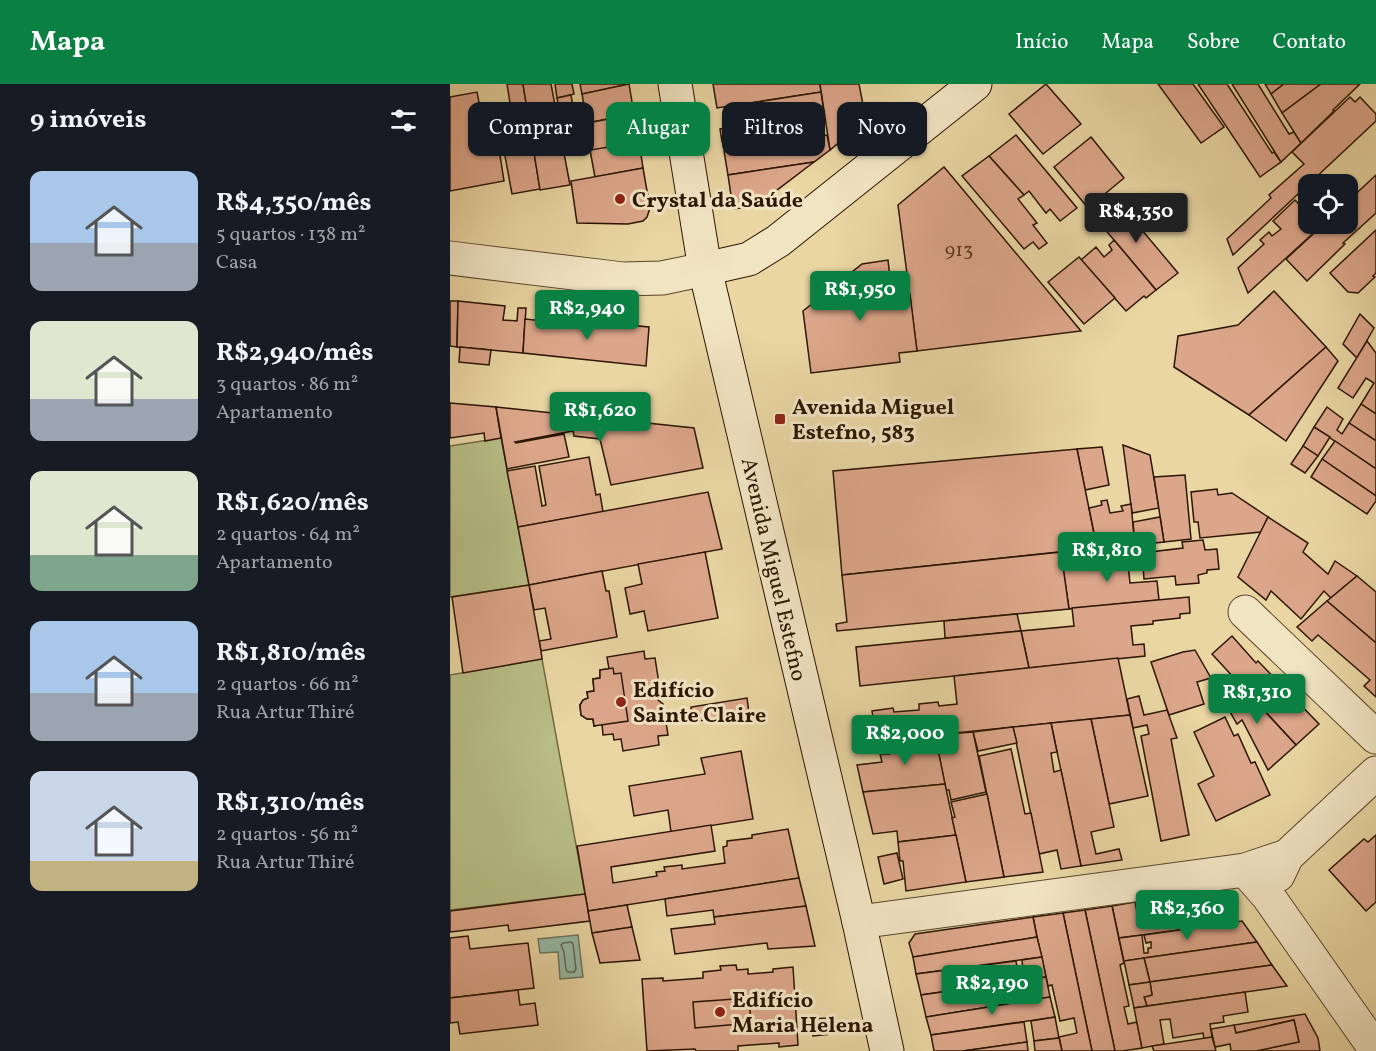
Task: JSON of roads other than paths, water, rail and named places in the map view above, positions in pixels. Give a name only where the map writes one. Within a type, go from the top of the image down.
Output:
[{"type":"street","name":"Avenida Miguel Estefno","points":[[675,84],[705,269],[859,922],[886,1051]]},
{"type":"street","points":[[450,258],[623,279],[662,278],[749,259],[778,241],[975,84]]},
{"type":"street","points":[[1245,612],[1376,736]]},
{"type":"street","points":[[1268,896],[1287,856],[1376,772]]},
{"type":"street","points":[[859,922],[1245,870],[1287,856]]},
{"type":"street","points":[[1245,870],[1268,896],[1376,1050]]},
{"type":"water","points":[[578,935],[583,977],[560,979],[558,952],[540,953],[538,939]]},
{"type":"place","name":"Crystal da Saúde","points":[[620,199]]},
{"type":"place","name":"Avenida Miguel Estefno, 583","points":[[780,419]]},
{"type":"place","name":"Edifício Sainte Claire","points":[[621,702]]},
{"type":"place","name":"Edifício Maria Helena","points":[[720,1012]]}]
